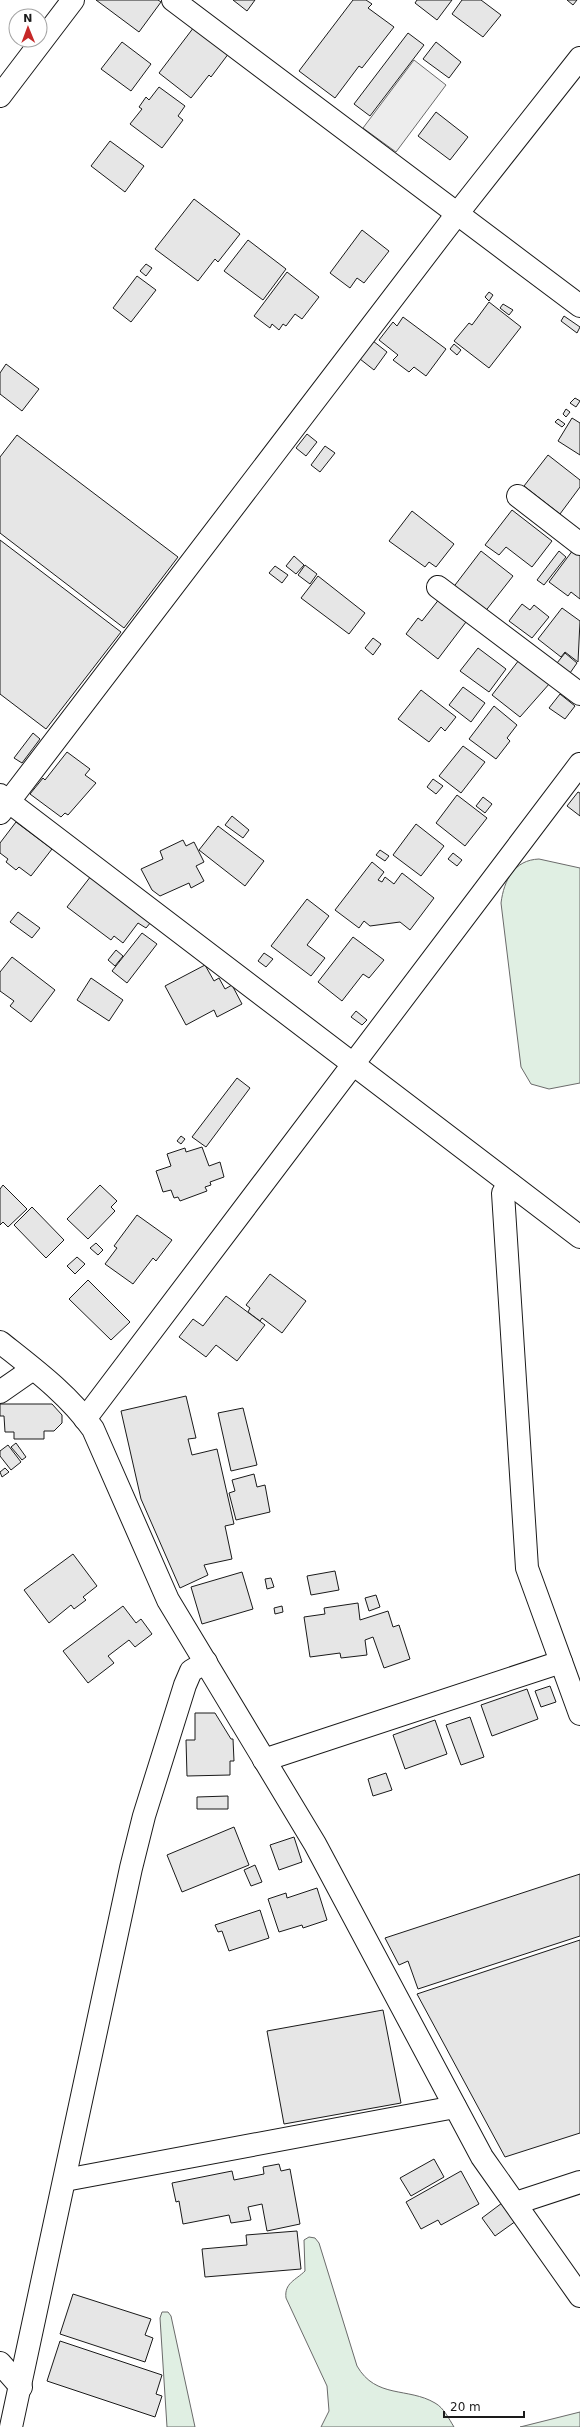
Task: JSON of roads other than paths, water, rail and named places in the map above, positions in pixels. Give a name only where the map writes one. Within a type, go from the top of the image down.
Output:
[{"type":"street","points":[[0,96],[73,0]]},
{"type":"street","points":[[173,0],[580,306]]},
{"type":"street","points":[[580,58],[3,803],[353,1064],[580,1237]]},
{"type":"street","points":[[518,496],[580,544]]},
{"type":"street","points":[[438,587],[580,694]]},
{"type":"street","points":[[86,1419],[580,764]]},
{"type":"street","points":[[510,1184],[503,1193],[527,1568],[580,1714]]},
{"type":"street","points":[[0,1342],[63,1393],[86,1419],[104,1450],[154,1572],[315,1844],[482,2157],[516,2203],[580,2296]]},
{"type":"street","points":[[0,1392],[34,1369]]},
{"type":"street","points":[[11,2427],[21,2387],[144,1816],[185,1685],[191,1671],[206,1662]]},
{"type":"street","points":[[264,1760],[561,1662]]},
{"type":"street","points":[[65,2180],[456,2107]]},
{"type":"street","points":[[516,2203],[580,2182]]},
{"type":"street","points":[[0,2363],[21,2387]]}]
